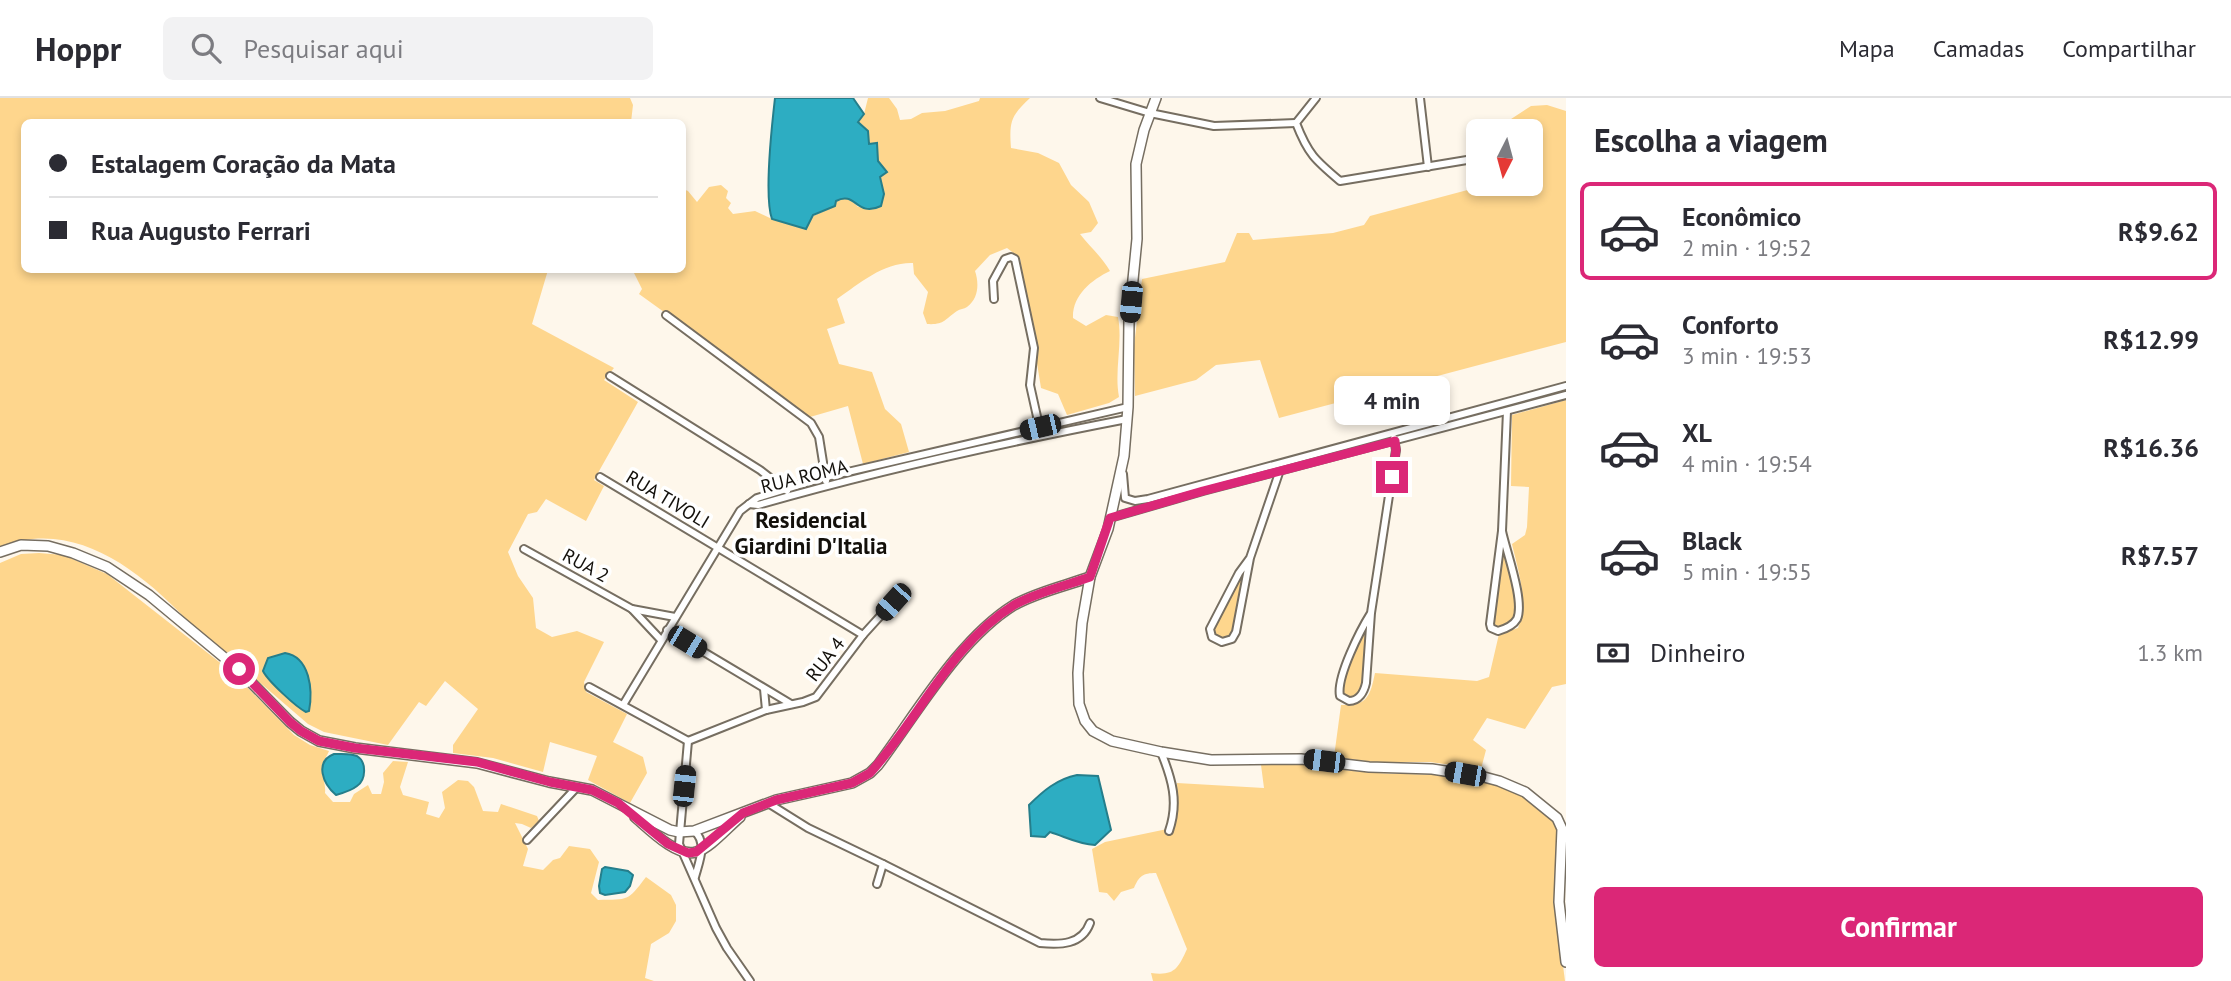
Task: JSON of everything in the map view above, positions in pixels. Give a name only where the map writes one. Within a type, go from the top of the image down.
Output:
[{"type":"street","points":[[1100,98],[1150,113],[1214,126],[1296,124]]},
{"type":"street","points":[[1156,98],[1136,164],[1137,239],[1129,331],[1128,407],[1123,464],[1125,498],[1135,502],[1566,386]]},
{"type":"street","points":[[1296,124],[1316,98]]},
{"type":"street","points":[[1420,98],[1429,167]]},
{"type":"street","points":[[1296,124],[1306,148],[1340,180],[1466,160]]},
{"type":"street","points":[[995,299],[994,277],[1005,259],[1011,257],[1015,259],[1034,348],[1030,384],[1042,435]]},
{"type":"street","points":[[666,315],[811,423],[819,437],[827,486]]},
{"type":"street","points":[[610,376],[760,470],[788,492]]},
{"type":"street","points":[[1110,518],[1566,395]]},
{"type":"street","name":"RUA ROMA","points":[[788,492],[826,477],[1128,407]]},
{"type":"street","points":[[1502,531],[1512,567],[1518,615],[1511,626],[1498,631],[1491,628],[1490,624],[1502,531],[1507,411]]},
{"type":"street","name":"RUA ROMA","points":[[718,548],[740,511],[757,498],[827,486],[1042,435],[1127,419]]},
{"type":"street","points":[[1371,612],[1356,638],[1340,684],[1340,696],[1349,701],[1358,699],[1365,690],[1371,612],[1396,450],[1393,433]]},
{"type":"street","points":[[973,442],[975,451]]},
{"type":"street","points":[[1250,558],[1239,573],[1210,629],[1212,637],[1222,642],[1232,639],[1236,632],[1250,558],[1280,463]]},
{"type":"street","points":[[1123,464],[1110,518],[1090,577],[1082,623],[1078,673],[1081,712],[1085,721],[1102,737],[1161,752],[1211,760],[1282,758],[1369,767],[1432,769],[1484,777],[1525,792],[1557,818],[1562,829],[1559,902],[1566,962]]},
{"type":"street","name":"RUA TIVOLI","points":[[600,477],[863,635]]},
{"type":"street","points":[[0,552],[21,545],[48,546],[107,567],[149,595],[239,669],[290,722],[319,741],[355,748],[477,762],[599,792],[661,826],[679,832],[694,831],[796,794],[862,779],[878,765],[954,660],[985,628],[1028,598],[1090,577]]},
{"type":"street","points":[[623,705],[718,548]]},
{"type":"street","name":"RUA 2","points":[[524,549],[632,609],[661,640]]},
{"type":"street","name":"RUA 4","points":[[688,740],[766,710],[816,696],[863,635],[893,602]]},
{"type":"street","name":"RUA 2","points":[[632,609],[675,617]]},
{"type":"street","points":[[667,630],[791,704]]},
{"type":"street","points":[[589,687],[688,740],[679,832],[681,851],[721,938],[750,981]]},
{"type":"street","points":[[764,689],[766,710]]},
{"type":"street","points":[[1161,752],[1175,794],[1169,831]]},
{"type":"street","points":[[527,840],[578,787]]},
{"type":"street","points":[[618,803],[668,844],[691,853],[702,849],[743,813]]},
{"type":"street","points":[[767,803],[808,828],[1040,943],[1075,940],[1084,936],[1090,923]]},
{"type":"street","points":[[694,831],[699,835],[702,849],[695,877]]},
{"type":"street","points":[[877,884],[883,864]]},
{"type":"shaded area","points":[[0,98],[630,98],[633,105],[631,119],[21,119],[21,273],[547,273],[532,324],[614,368],[604,380],[638,402],[594,480],[604,486],[586,521],[546,499],[537,512],[528,514],[508,552],[518,576],[533,598],[536,628],[552,637],[577,631],[604,642],[584,682],[586,692],[627,714],[613,742],[643,757],[647,773],[630,803],[588,780],[597,756],[550,742],[543,772],[493,758],[453,753],[453,745],[478,709],[445,681],[426,706],[419,702],[388,745],[324,732],[308,724],[146,582],[102,553],[53,539],[27,540],[0,547]]},
{"type":"shaded area","points":[[868,98],[889,98],[897,109],[900,120],[911,119],[922,113],[945,111],[979,101],[980,98],[1030,98],[1013,120],[1010,131],[1011,148],[1038,153],[1059,163],[1071,185],[1089,202],[1098,223],[1091,232],[1080,234],[1110,271],[1096,279],[1079,296],[1073,318],[1086,326],[1106,315],[1118,317],[1119,397],[1109,403],[1067,415],[1058,394],[1041,388],[1020,258],[1007,248],[990,255],[975,271],[977,290],[971,303],[941,323],[927,324],[923,313],[928,292],[914,274],[913,263],[882,270],[837,299],[845,323],[827,329],[839,364],[872,372],[885,409],[901,424],[909,452],[863,464],[848,406],[810,417],[639,294],[642,289],[634,273],[686,273],[686,190],[697,202],[709,187],[721,185],[728,191],[726,198],[731,203],[728,208],[733,214],[755,211],[806,229],[813,216],[835,206],[839,199],[848,199],[858,207],[884,194],[880,177],[886,172],[878,161],[877,144],[869,145],[858,122],[864,114]]},
{"type":"shaded area","points":[[1547,105],[1566,111],[1566,342],[1279,418],[1260,360],[1216,365],[1196,380],[1135,396],[1134,346],[1142,279],[1225,262],[1237,233],[1249,233],[1253,240],[1333,233],[1364,225],[1370,216],[1466,190],[1466,196],[1544,196],[1544,119],[1511,119],[1531,106]]},
{"type":"shaded area","points":[[1566,400],[1566,684],[1552,687],[1525,729],[1487,718],[1473,740],[1486,750],[1481,769],[1430,762],[1373,762],[1334,757],[1341,705],[1362,702],[1369,694],[1375,673],[1477,681],[1489,677],[1499,634],[1518,628],[1523,608],[1512,544],[1525,535],[1529,487],[1511,486],[1512,415]]},
{"type":"shaded area","points":[[1503,549],[1516,604],[1513,618],[1498,627],[1493,623]]},
{"type":"shaded area","points":[[21,554],[63,555],[107,574],[232,672],[294,735],[310,745],[329,751],[322,771],[325,793],[333,802],[350,802],[354,794],[368,785],[372,794],[381,794],[383,773],[393,761],[408,762],[400,787],[403,795],[429,802],[426,814],[439,818],[445,808],[442,792],[458,780],[468,781],[474,787],[483,811],[498,812],[501,804],[537,816],[539,821],[531,828],[515,823],[528,849],[523,866],[543,870],[553,860],[560,858],[569,846],[590,849],[599,862],[591,893],[598,900],[627,898],[646,877],[671,895],[676,905],[676,921],[669,933],[651,944],[645,978],[654,981],[0,981],[0,563]]},
{"type":"shaded area","points":[[1245,570],[1233,631],[1230,637],[1219,638],[1212,629]]},
{"type":"shaded area","points":[[1368,622],[1363,688],[1356,698],[1352,699],[1344,696],[1342,689],[1359,638]]},
{"type":"shaded area","points":[[1292,763],[1366,772],[1463,777],[1504,787],[1523,796],[1540,809],[1557,829],[1555,904],[1565,981],[1153,981],[1151,973],[1174,970],[1187,949],[1156,873],[1142,876],[1134,888],[1121,892],[1114,901],[1107,893],[1099,892],[1092,849],[1105,842],[1172,828],[1178,807],[1177,783],[1264,788],[1261,765]]},
{"type":"water","points":[[775,98],[853,98],[864,114],[858,122],[868,131],[869,144],[877,143],[878,161],[887,172],[880,177],[884,194],[881,206],[866,209],[848,199],[836,201],[835,206],[813,215],[806,229],[772,219],[769,178]]},
{"type":"water","points":[[285,653],[300,661],[305,668],[310,684],[309,711],[306,712],[289,699],[263,671],[268,658]]},
{"type":"water","points":[[334,754],[357,756],[364,771],[357,786],[336,795],[327,785],[322,768],[324,762]]},
{"type":"water","points":[[1077,775],[1098,776],[1111,830],[1095,845],[1050,832],[1045,837],[1031,836],[1029,805],[1051,786]]},
{"type":"water","points":[[605,867],[628,871],[633,875],[625,892],[605,895],[600,893],[602,869]]},
{"type":"district","name":"Residencial Giardini D'Italia","points":[[811,532]]},
{"type":"route","points":[[239,669],[290,722],[319,741],[427,758],[477,762],[550,782],[592,790],[618,803],[668,844],[681,851],[696,852],[743,813],[796,794],[852,783],[870,773],[954,660],[975,637],[1028,598],[1090,577],[1110,518],[1395,441],[1392,477]]}]
